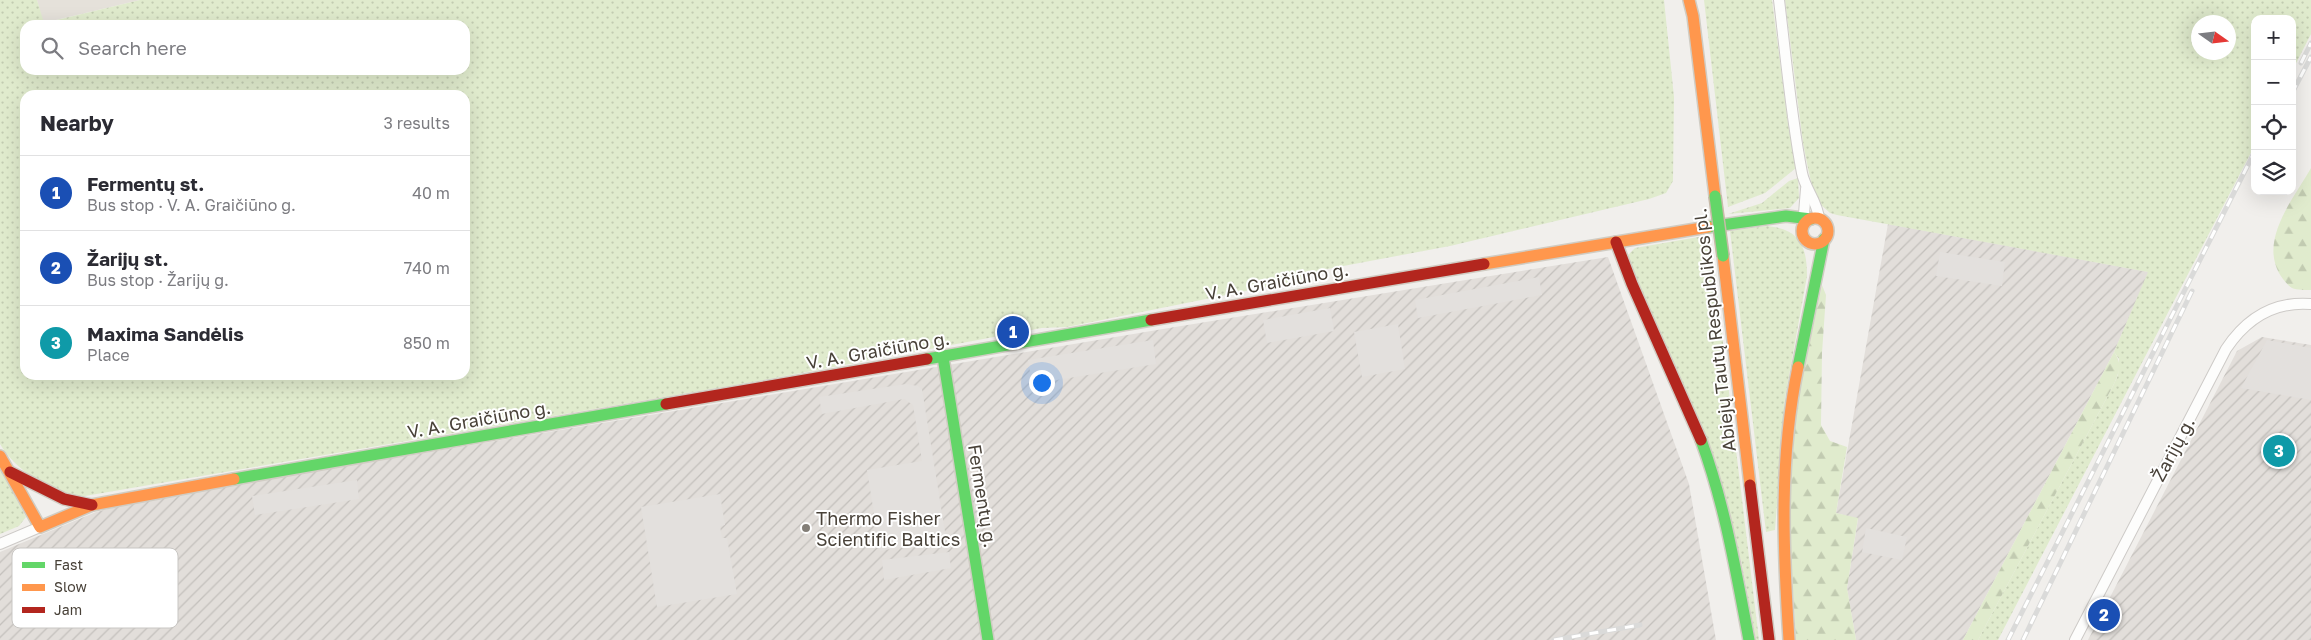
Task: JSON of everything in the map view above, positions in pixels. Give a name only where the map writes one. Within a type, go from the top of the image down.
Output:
[{"type":"main road","name":"Abiejų Tautų Respublikos pl.","points":[[1689,0],[1693,16],[1769,640]]},
{"type":"main road","name":"Abiejų Tautų Respublikos pl.","points":[[1693,16],[1695,0]]},
{"type":"main road","name":"V. A. Graičiūno g.","points":[[40,527],[92,505],[131,497],[943,357],[1616,242],[1786,216],[1808,223]]},
{"type":"main road","points":[[1769,219],[1788,226],[1808,223],[1826,226],[1827,234],[1824,239],[1793,394],[1785,453],[1783,541],[1789,640]]},
{"type":"main road","points":[[1808,223],[1812,244],[1824,239]]},
{"type":"main road","points":[[1616,242],[1632,284],[1698,433],[1712,471],[1730,537],[1749,640]]},
{"type":"main road","name":"Fermentų g.","points":[[943,357],[988,640]]},
{"type":"main road","points":[[0,456],[40,527]]},
{"type":"main road","points":[[9,472],[64,499],[92,505]]},
{"type":"street","points":[[1778,0],[1792,114],[1806,189],[1808,223]]},
{"type":"street","points":[[1806,189],[1814,202],[1808,223]]},
{"type":"street","name":"Žarijų g.","points":[[2076,640],[2226,349],[2236,334],[2257,316],[2280,306],[2311,304]]},
{"type":"street","name":"V. A. Graičiūno g.","points":[[0,544],[40,527]]},
{"type":"shaded area","points":[[37,0],[140,0],[56,20],[42,20]]},
{"type":"shaded area","points":[[1888,224],[2149,272],[2114,352],[1963,640],[1856,640],[1847,588],[1858,519],[1836,513]]},
{"type":"shaded area","points":[[1940,252],[2005,262],[2002,286],[1936,276]]},
{"type":"shaded area","points":[[1608,257],[1689,484],[1716,640],[0,640],[0,552],[96,512],[149,499],[1169,328]]},
{"type":"shaded area","points":[[1539,277],[1542,295],[1418,318],[1415,300]]},
{"type":"shaded area","points":[[1330,308],[1334,331],[1267,343],[1263,320]]},
{"type":"shaded area","points":[[1398,324],[1405,369],[1362,377],[1354,332]]},
{"type":"shaded area","points":[[2262,337],[2311,345],[2311,640],[2088,640],[2237,351]]},
{"type":"shaded area","points":[[1153,340],[1156,364],[1032,384],[1028,360]]},
{"type":"shaded area","points":[[2267,340],[2311,348],[2311,400],[2241,388]]},
{"type":"shaded area","points":[[906,384],[918,386],[922,389],[946,538],[880,551],[867,470],[922,461],[913,405],[904,399],[822,414],[819,397]]},
{"type":"shaded area","points":[[357,480],[359,499],[255,515],[252,496]]},
{"type":"shaded area","points":[[720,494],[725,525],[720,526],[722,538],[727,538],[737,594],[657,607],[641,507]]},
{"type":"shaded area","points":[[1866,528],[1907,537],[1902,560],[1862,552]]},
{"type":"shaded area","points":[[949,552],[951,568],[884,580],[882,560]]},
{"type":"green space","points":[[0,0],[37,0],[43,20],[20,20],[20,75],[470,75],[470,20],[57,20],[140,0],[1664,0],[1674,97],[1673,181],[1666,193],[1649,199],[1450,246],[1322,270],[1305,279],[1067,327],[1042,328],[764,380],[79,497],[56,490],[34,478],[7,454],[0,444]]},
{"type":"green space","points":[[1704,0],[1772,0],[1788,123],[1796,168],[1765,193],[1728,207]]},
{"type":"green space","points":[[1785,0],[2311,0],[2311,34],[2296,63],[2296,15],[2251,15],[2251,153],[1998,640],[1978,640],[2113,386],[2118,375],[2119,359],[2114,352],[2148,272],[1830,213],[1819,203],[1814,194],[1803,143]]},
{"type":"green space","points":[[2311,168],[2311,290],[2290,287],[2280,275],[2274,260],[2276,232],[2296,192]]},
{"type":"green space","points":[[1798,178],[1799,198],[1790,208],[1728,214],[1762,203],[1789,181]]},
{"type":"green space","points":[[1767,226],[1787,231],[1799,240],[1803,247],[1807,265],[1807,276],[1785,398],[1775,530],[1766,532],[1730,231]]},
{"type":"green space","points":[[1710,235],[1759,640],[1756,640],[1741,560],[1628,255],[1635,248]]},
{"type":"green space","points":[[1822,285],[1826,295],[1822,353],[1821,425],[1830,441],[1847,447],[1836,513],[1858,518],[1847,588],[1856,640],[1796,640],[1788,507],[1798,395]]},
{"type":"green space","points":[[2114,352],[2117,356],[2119,369],[2113,386],[1978,640],[1963,640]]},
{"type":"green space","points":[[0,468],[26,517],[19,526],[0,534]]},
{"type":"railway","points":[[2301,63],[2311,43]]},
{"type":"railway","points":[[2296,85],[2311,57]]},
{"type":"railway","points":[[2008,640],[2251,159]]},
{"type":"railway","points":[[2023,640],[2192,291]]},
{"type":"railway","points":[[1554,640],[1640,625]]},
{"type":"traffic: fast","points":[[1715,196],[1723,256]]},
{"type":"traffic: fast","points":[[1708,227],[1786,216],[1811,219]]},
{"type":"traffic: fast","points":[[1798,367],[1824,239]]},
{"type":"traffic: fast","points":[[927,359],[1151,320]]},
{"type":"traffic: fast","points":[[943,357],[988,640]]},
{"type":"traffic: fast","points":[[234,479],[666,404]]},
{"type":"traffic: fast","points":[[1701,440],[1717,489],[1749,640]]},
{"type":"traffic: slow","points":[[1689,0],[1693,16],[1715,196]]},
{"type":"traffic: slow","points":[[1815,218],[1824,222],[1828,231],[1824,240],[1815,244],[1806,240],[1802,231],[1806,222],[1815,218]]},
{"type":"traffic: slow","points":[[1484,264],[1708,227]]},
{"type":"traffic: slow","points":[[1723,256],[1750,485]]},
{"type":"traffic: slow","points":[[1789,640],[1784,537],[1785,469],[1792,401],[1798,367]]},
{"type":"traffic: slow","points":[[0,456],[40,527],[92,505],[234,479]]},
{"type":"traffic: jam","points":[[1616,242],[1632,284],[1701,440]]},
{"type":"traffic: jam","points":[[1151,320],[1484,264]]},
{"type":"traffic: jam","points":[[666,404],[927,359]]},
{"type":"traffic: jam","points":[[10,472],[64,499],[92,505]]},
{"type":"traffic: jam","points":[[1750,485],[1769,640]]},
{"type":"place","name":"Fermentų st.","points":[[1013,332]]},
{"type":"place","name":"Maxima Sandėlis","points":[[2279,451]]},
{"type":"place","name":"Thermo Fisher Scientific Baltics","points":[[806,528]]},
{"type":"place","name":"Žarijų st.","points":[[2104,615]]}]
